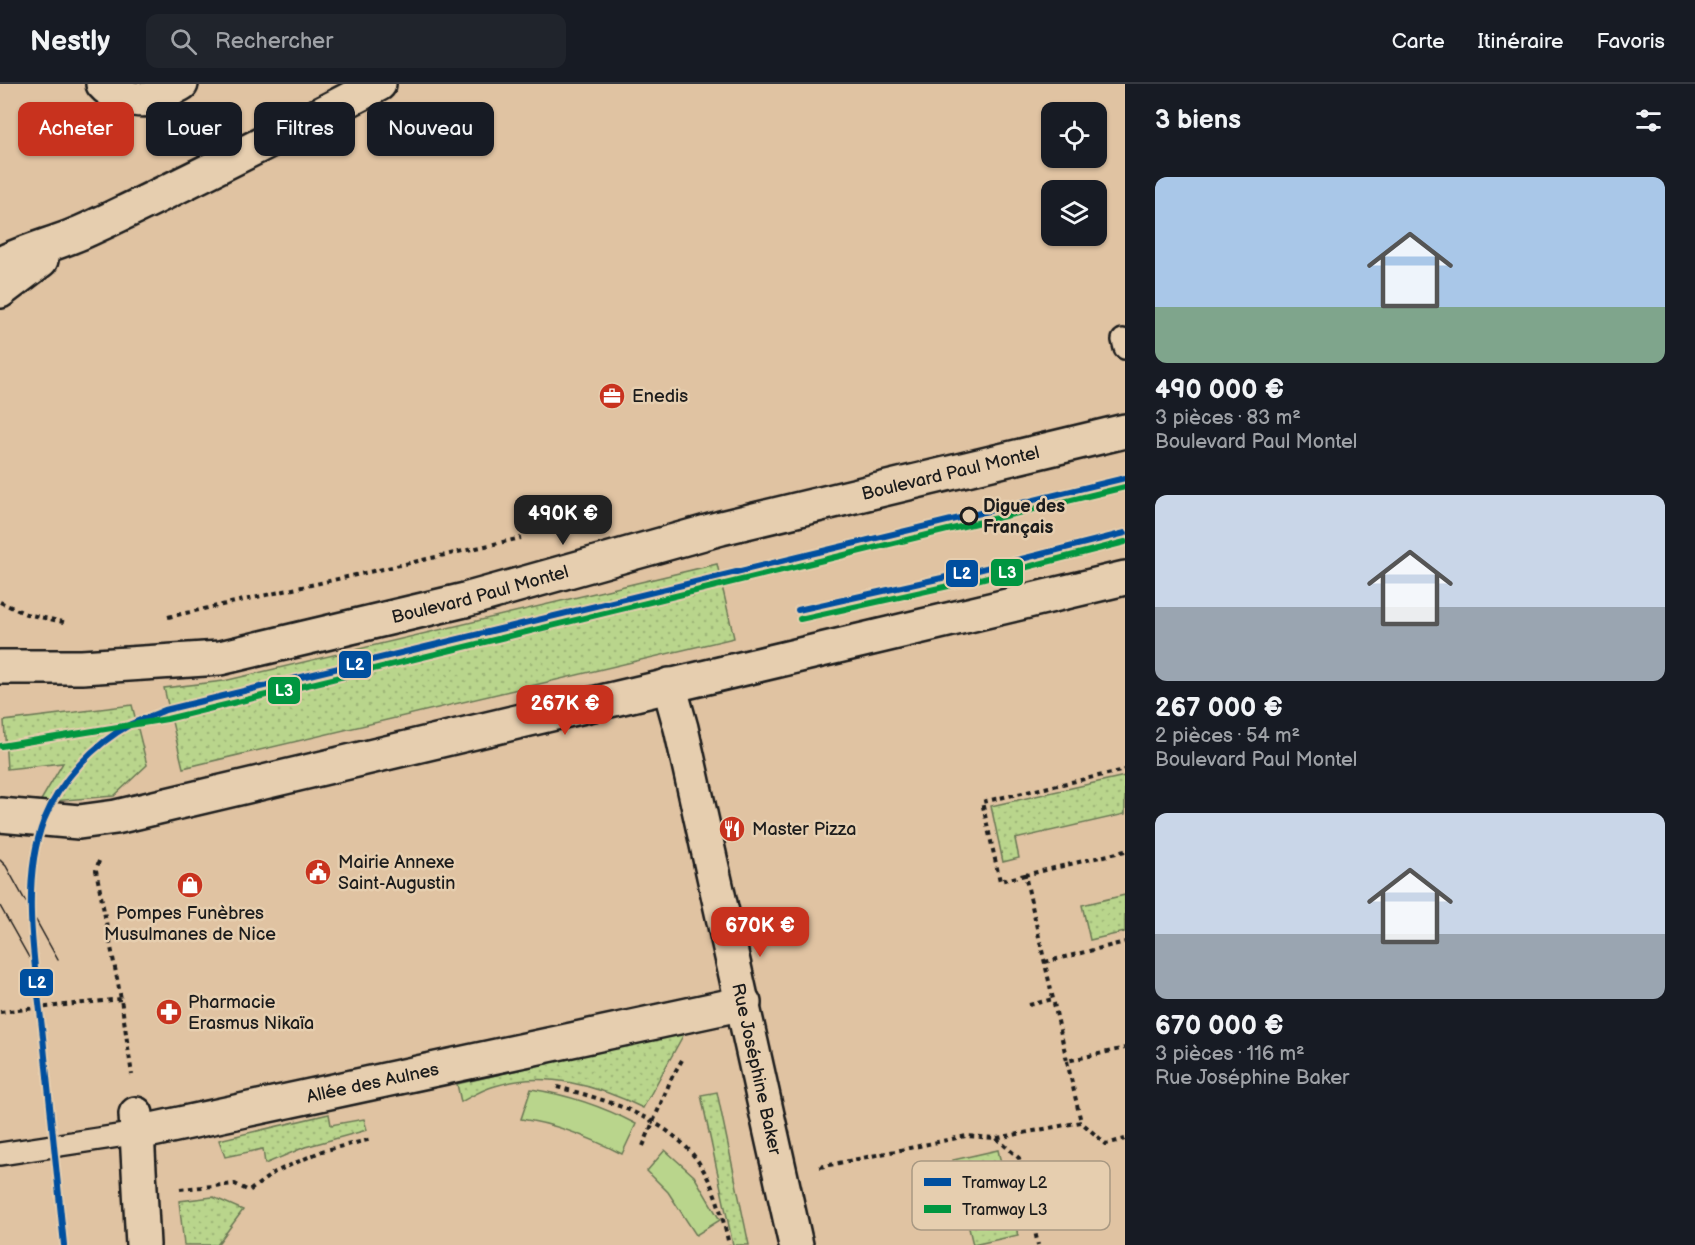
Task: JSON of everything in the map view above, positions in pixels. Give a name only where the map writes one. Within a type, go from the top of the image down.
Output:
[{"type":"main road","points":[[103,84],[106,88],[125,97],[152,99],[181,84]]},
{"type":"main road","points":[[0,264],[74,236],[180,187],[379,84]]},
{"type":"main road","points":[[0,291],[74,236]]},
{"type":"main road","name":"Boulevard Paul Montel","points":[[0,667],[82,667],[220,658],[465,600],[720,528],[1125,431]]},
{"type":"main road","points":[[0,815],[79,822],[116,817],[1125,579]]},
{"type":"main road","name":"Rue Joséphine Baker","points":[[669,685],[744,1003],[796,1245]]},
{"type":"main road","name":"Allée des Aulnes","points":[[136,1111],[744,1003]]},
{"type":"main road","points":[[136,1111],[143,1245]]},
{"type":"lane","name":"Allée des Aulnes","points":[[0,1154],[136,1111]]},
{"type":"path","points":[[160,617],[530,536]]},
{"type":"path","points":[[0,602],[26,614],[71,623]]},
{"type":"path","points":[[1125,770],[982,802],[1000,881],[1125,851]]},
{"type":"path","points":[[99,859],[96,870],[121,999],[136,1111]]},
{"type":"path","points":[[1024,875],[1081,1122],[1106,1144],[1125,1139]]},
{"type":"path","points":[[1045,962],[1125,942]]},
{"type":"path","points":[[0,1012],[121,999]]},
{"type":"path","points":[[1029,1005],[1053,999]]},
{"type":"path","points":[[1067,1061],[1125,1048]]},
{"type":"path","points":[[643,1146],[672,1077],[683,1058]]},
{"type":"path","points":[[548,1086],[600,1099],[653,1123],[687,1148],[701,1165],[717,1200],[729,1245]]},
{"type":"path","points":[[781,1175],[966,1136],[996,1138],[1081,1122]]},
{"type":"path","points":[[996,1138],[1020,1161]]},
{"type":"path","points":[[141,1194],[235,1184],[249,1191],[275,1172],[321,1151],[372,1139]]},
{"type":"path","points":[[1035,1230],[1038,1245]]},
{"type":"green space","points":[[717,564],[734,638],[183,768],[164,688],[224,681]]},
{"type":"green space","points":[[132,705],[147,765],[114,796],[40,802],[63,763],[7,769],[4,721]]},
{"type":"green space","points":[[1125,776],[1125,814],[1015,839],[1019,858],[1003,862],[991,806]]},
{"type":"green space","points":[[1125,895],[1125,932],[1090,940],[1082,905]]},
{"type":"green space","points":[[685,1032],[643,1108],[590,1087],[552,1080],[514,1081],[486,1089],[461,1102],[457,1084]]},
{"type":"green space","points":[[531,1089],[585,1102],[636,1124],[622,1154],[573,1132],[521,1119]]},
{"type":"green space","points":[[717,1092],[749,1245],[733,1245],[701,1095]]},
{"type":"green space","points":[[329,1114],[331,1125],[364,1119],[367,1130],[305,1147],[265,1164],[263,1149],[225,1157],[219,1140]]},
{"type":"green space","points":[[665,1150],[694,1176],[720,1220],[696,1235],[668,1192],[647,1171]]},
{"type":"green space","points":[[998,1150],[1001,1161],[953,1161]]},
{"type":"green space","points":[[213,1197],[243,1210],[217,1245],[184,1245],[179,1201]]},
{"type":"green space","points":[[969,1230],[1017,1230],[1018,1235],[973,1245]]},
{"type":"tram line","name":"L2","points":[[64,1245],[34,956],[32,871],[36,845],[44,820],[59,791],[80,764],[117,732],[165,710],[1125,478]]},
{"type":"tram line","name":"L3","points":[[1,746],[167,719],[1125,487]]},
{"type":"tram line","name":"L2","points":[[798,610],[978,570],[1125,533]]},
{"type":"tram line","name":"L3","points":[[800,619],[980,579],[1125,542]]},
{"type":"tram line","points":[[0,860],[6,866],[58,960]]},
{"type":"tram line","points":[[0,906],[36,970]]},
{"type":"place","name":"Enedis","points":[[612,396]]},
{"type":"place","name":"Digue des Français","points":[[969,516]]},
{"type":"place","name":"Master Pizza","points":[[732,829]]},
{"type":"place","name":"Mairie Annexe Saint-Augustin","points":[[318,872]]},
{"type":"place","name":"Pompes Funèbres Musulmanes de Nice","points":[[190,885]]},
{"type":"place","name":"Pharmacie Erasmus Nikaïa","points":[[169,1012]]}]
